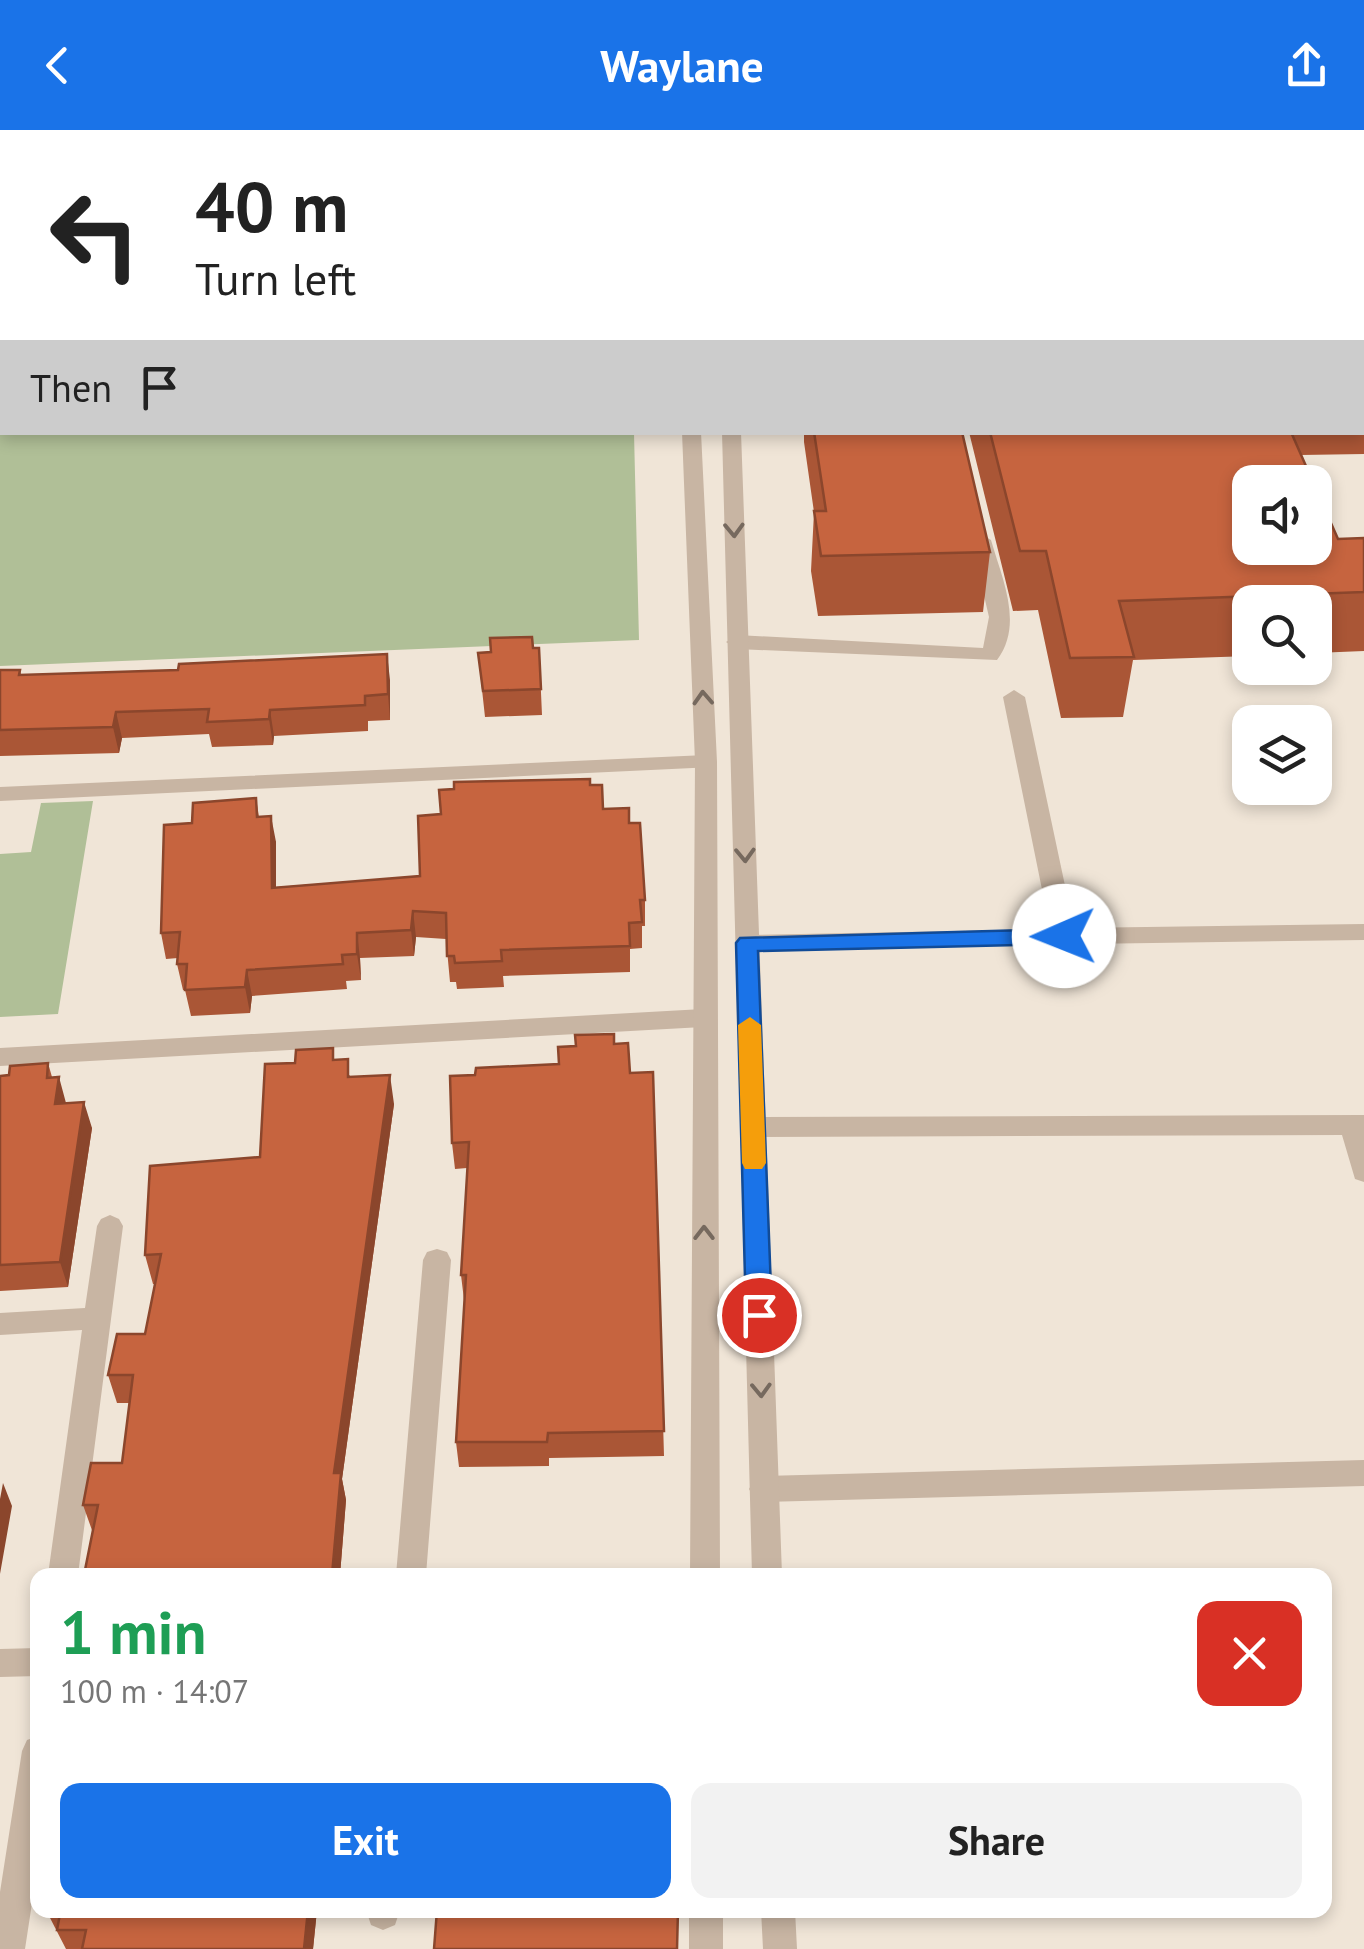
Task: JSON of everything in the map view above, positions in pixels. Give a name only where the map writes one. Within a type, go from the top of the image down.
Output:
[{"type":"street","points":[[691,435],[706,762],[705,1568]]},
{"type":"street","points":[[731,435],[767,1568]]},
{"type":"street","points":[[737,642],[989,655],[1003,633],[977,524]]},
{"type":"street","points":[[1014,696],[1064,936]]},
{"type":"street","points":[[0,794],[706,762]]},
{"type":"street","points":[[747,943],[1364,932]]},
{"type":"street","points":[[0,1057],[703,1018]]},
{"type":"street","points":[[753,1127],[1358,1125],[1364,1172]]},
{"type":"street","points":[[64,1568],[110,1226]]},
{"type":"street","points":[[412,1568],[437,1260]]},
{"type":"street","points":[[0,1324],[99,1318]]},
{"type":"street","points":[[764,1489],[1364,1473]]},
{"type":"street","points":[[0,1663],[30,1662]]},
{"type":"street","points":[[8,1949],[30,1804]]},
{"type":"street","points":[[706,1918],[706,1949]]},
{"type":"street","points":[[778,1918],[780,1949]]},
{"type":"green space","points":[[0,435],[634,435],[639,640],[0,666]]},
{"type":"green space","points":[[93,801],[58,1014],[0,1017],[0,854],[31,852],[41,803]]},
{"type":"building","points":[[814,435],[963,435],[990,552],[821,556],[814,511],[826,511]]},
{"type":"building","points":[[991,435],[1292,435],[1306,465],[1232,465],[1232,565],[1332,565],[1332,525],[1338,539],[1364,538],[1364,592],[1332,593],[1332,585],[1232,585],[1232,597],[1119,601],[1134,657],[1070,658],[1046,551],[1020,551]]},
{"type":"building","points":[[532,637],[533,648],[539,648],[541,689],[483,691],[478,653],[491,652],[490,638]]},
{"type":"building","points":[[387,654],[388,694],[365,696],[365,705],[270,710],[269,719],[207,722],[209,709],[116,712],[113,727],[0,730],[0,670],[20,670],[19,675],[178,670],[179,664]]},
{"type":"building","points":[[590,779],[590,785],[602,785],[603,809],[629,808],[629,823],[640,823],[645,900],[640,900],[642,922],[629,923],[630,946],[501,950],[502,961],[455,963],[454,956],[447,956],[446,913],[413,911],[411,930],[357,933],[357,954],[342,955],[343,964],[247,970],[245,987],[185,990],[187,964],[177,964],[180,932],[161,933],[164,825],[192,823],[193,803],[256,798],[257,817],[271,816],[272,888],[420,876],[418,816],[441,814],[439,790],[454,789],[454,782]]},
{"type":"building","points":[[614,1034],[614,1044],[628,1043],[630,1073],[653,1072],[664,1431],[548,1433],[547,1442],[456,1442],[469,1142],[452,1143],[450,1076],[475,1075],[476,1068],[559,1064],[558,1047],[576,1046],[575,1035]]},
{"type":"building","points":[[333,1048],[333,1060],[348,1059],[348,1077],[390,1075],[334,1473],[341,1473],[333,1568],[85,1568],[98,1505],[83,1505],[91,1463],[122,1463],[133,1375],[108,1375],[117,1334],[145,1334],[161,1254],[145,1255],[150,1166],[260,1157],[265,1064],[295,1063],[296,1050]]},
{"type":"building","points":[[48,1063],[47,1078],[59,1077],[55,1104],[84,1102],[60,1262],[0,1265],[0,1076],[9,1075],[10,1066]]},
{"type":"building","points":[[59,1918],[307,1918],[304,1949],[82,1949],[86,1930],[57,1930]]},
{"type":"building","points":[[436,1918],[678,1918],[677,1949],[434,1949]]},
{"type":"slow traffic","points":[[750,1025],[754,1163]]},
{"type":"route","points":[[759,1315],[747,943],[1064,936]]}]
